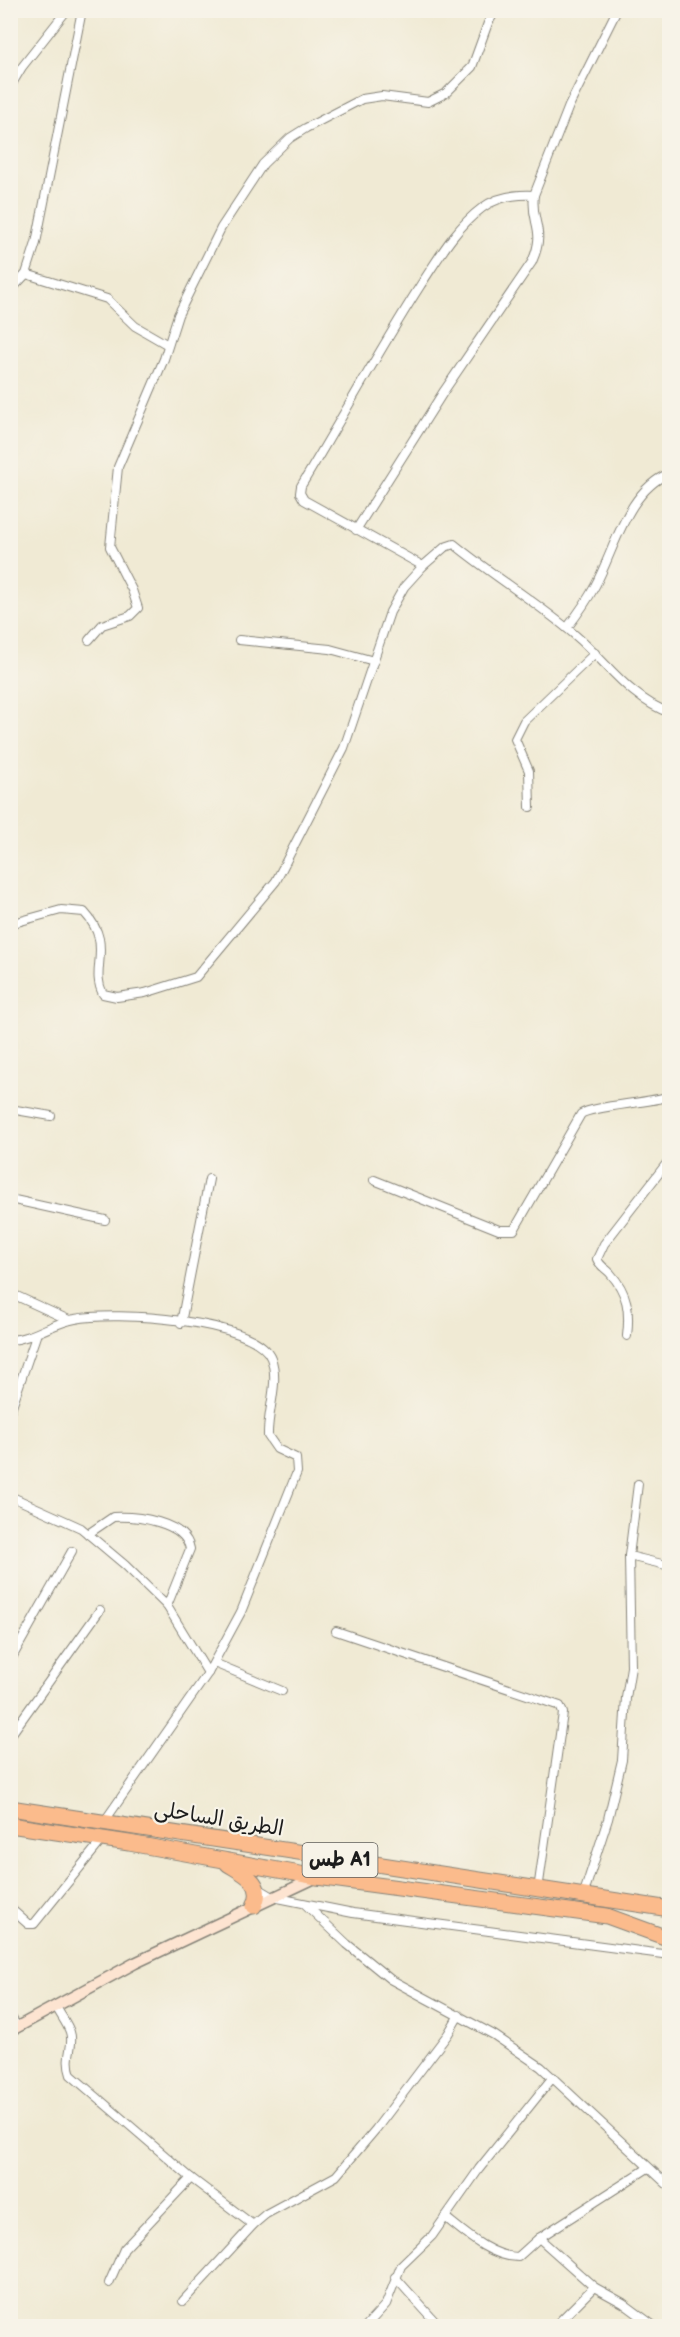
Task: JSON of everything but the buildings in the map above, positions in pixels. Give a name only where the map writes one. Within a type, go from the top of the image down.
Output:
[{"type":"highway","name":"الطريق الساحلى","points":[[10,1808],[669,1910]]},
{"type":"highway","name":"الطريق الساحلى","points":[[10,1825],[318,1877],[607,1916],[669,1939]]},
{"type":"highway","points":[[220,1860],[252,1879],[258,1893],[254,1906]]},
{"type":"street","points":[[10,291],[26,274],[38,231],[82,10]]},
{"type":"street","points":[[89,640],[102,625],[130,616],[138,608],[132,590],[110,547],[117,477],[137,419],[205,256],[237,201],[263,164],[290,138],[362,99],[382,96],[428,102],[446,93],[472,67],[488,23],[496,10]]},
{"type":"street","points":[[356,530],[444,391],[532,262],[540,239],[532,206],[534,195],[568,106],[617,10]]},
{"type":"street","points":[[10,87],[22,67],[65,11]]},
{"type":"street","points":[[423,566],[304,500],[300,493],[301,486],[402,314],[445,248],[482,208],[500,198],[534,195]]},
{"type":"street","points":[[26,274],[107,299],[135,326],[168,345]]},
{"type":"street","points":[[567,628],[595,586],[622,526],[643,492],[661,476],[669,473]]},
{"type":"street","points":[[10,924],[61,910],[84,912],[97,925],[102,955],[98,985],[103,994],[117,997],[145,993],[196,977],[276,881],[344,748],[390,612],[404,587],[423,566],[446,547],[454,544],[567,628],[595,653],[624,685],[646,703],[669,713]]},
{"type":"street","points":[[240,640],[330,649],[374,660]]},
{"type":"street","points":[[530,807],[529,771],[515,739],[517,732],[524,721],[595,653]]},
{"type":"street","points":[[374,1180],[509,1232],[514,1230],[581,1113],[669,1096]]},
{"type":"street","points":[[10,1109],[51,1116]]},
{"type":"street","points":[[627,1336],[630,1313],[627,1303],[620,1286],[599,1264],[599,1253],[669,1159]]},
{"type":"street","points":[[181,1323],[209,1179]]},
{"type":"street","points":[[10,1199],[105,1220]]},
{"type":"street","points":[[10,1293],[69,1320]]},
{"type":"street","points":[[10,1340],[36,1335],[55,1324],[69,1320],[103,1316],[142,1317],[219,1327],[260,1342],[270,1357],[274,1373],[268,1436],[273,1446],[291,1455],[297,1463],[297,1472],[288,1496],[241,1612],[214,1663],[104,1823]]},
{"type":"street","points":[[10,1412],[36,1335]]},
{"type":"street","points":[[583,1897],[608,1819],[622,1760],[626,1698],[631,1667],[629,1556],[638,1484]]},
{"type":"street","points":[[10,1496],[81,1528],[88,1534],[167,1606],[207,1673]]},
{"type":"street","points":[[88,1534],[104,1521],[122,1516],[160,1523],[181,1533],[188,1540],[190,1549],[167,1606]]},
{"type":"street","points":[[10,1661],[72,1551]]},
{"type":"street","points":[[629,1556],[669,1566]]},
{"type":"street","points":[[10,1736],[100,1610]]},
{"type":"street","points":[[336,1631],[560,1706],[563,1713],[538,1890]]},
{"type":"street","points":[[214,1663],[282,1691]]},
{"type":"street","points":[[10,1908],[28,1924],[34,1924],[103,1839]]},
{"type":"street","points":[[10,2015],[14,2029],[135,1963],[318,1877]]},
{"type":"street","points":[[256,1886],[273,1897],[447,1928],[669,1955]]},
{"type":"street","points":[[305,1904],[347,1944],[390,1979],[494,2036],[553,2077],[669,2187]]},
{"type":"street","points":[[56,2006],[70,2031],[71,2041],[66,2062],[71,2075],[191,2178],[253,2225]]},
{"type":"street","points":[[183,2301],[253,2225],[266,2214],[336,2176],[376,2129],[448,2034],[459,2015]]},
{"type":"street","points":[[366,2326],[386,2304],[401,2266],[432,2236],[479,2169],[553,2077]]},
{"type":"street","points":[[445,2217],[494,2252],[508,2257],[518,2257],[539,2238],[648,2168]]},
{"type":"street","points":[[109,2283],[124,2249],[191,2178]]},
{"type":"street","points":[[539,2238],[594,2287],[623,2303],[654,2326]]},
{"type":"street","points":[[395,2277],[439,2326]]},
{"type":"street","points":[[555,2326],[594,2287]]}]
